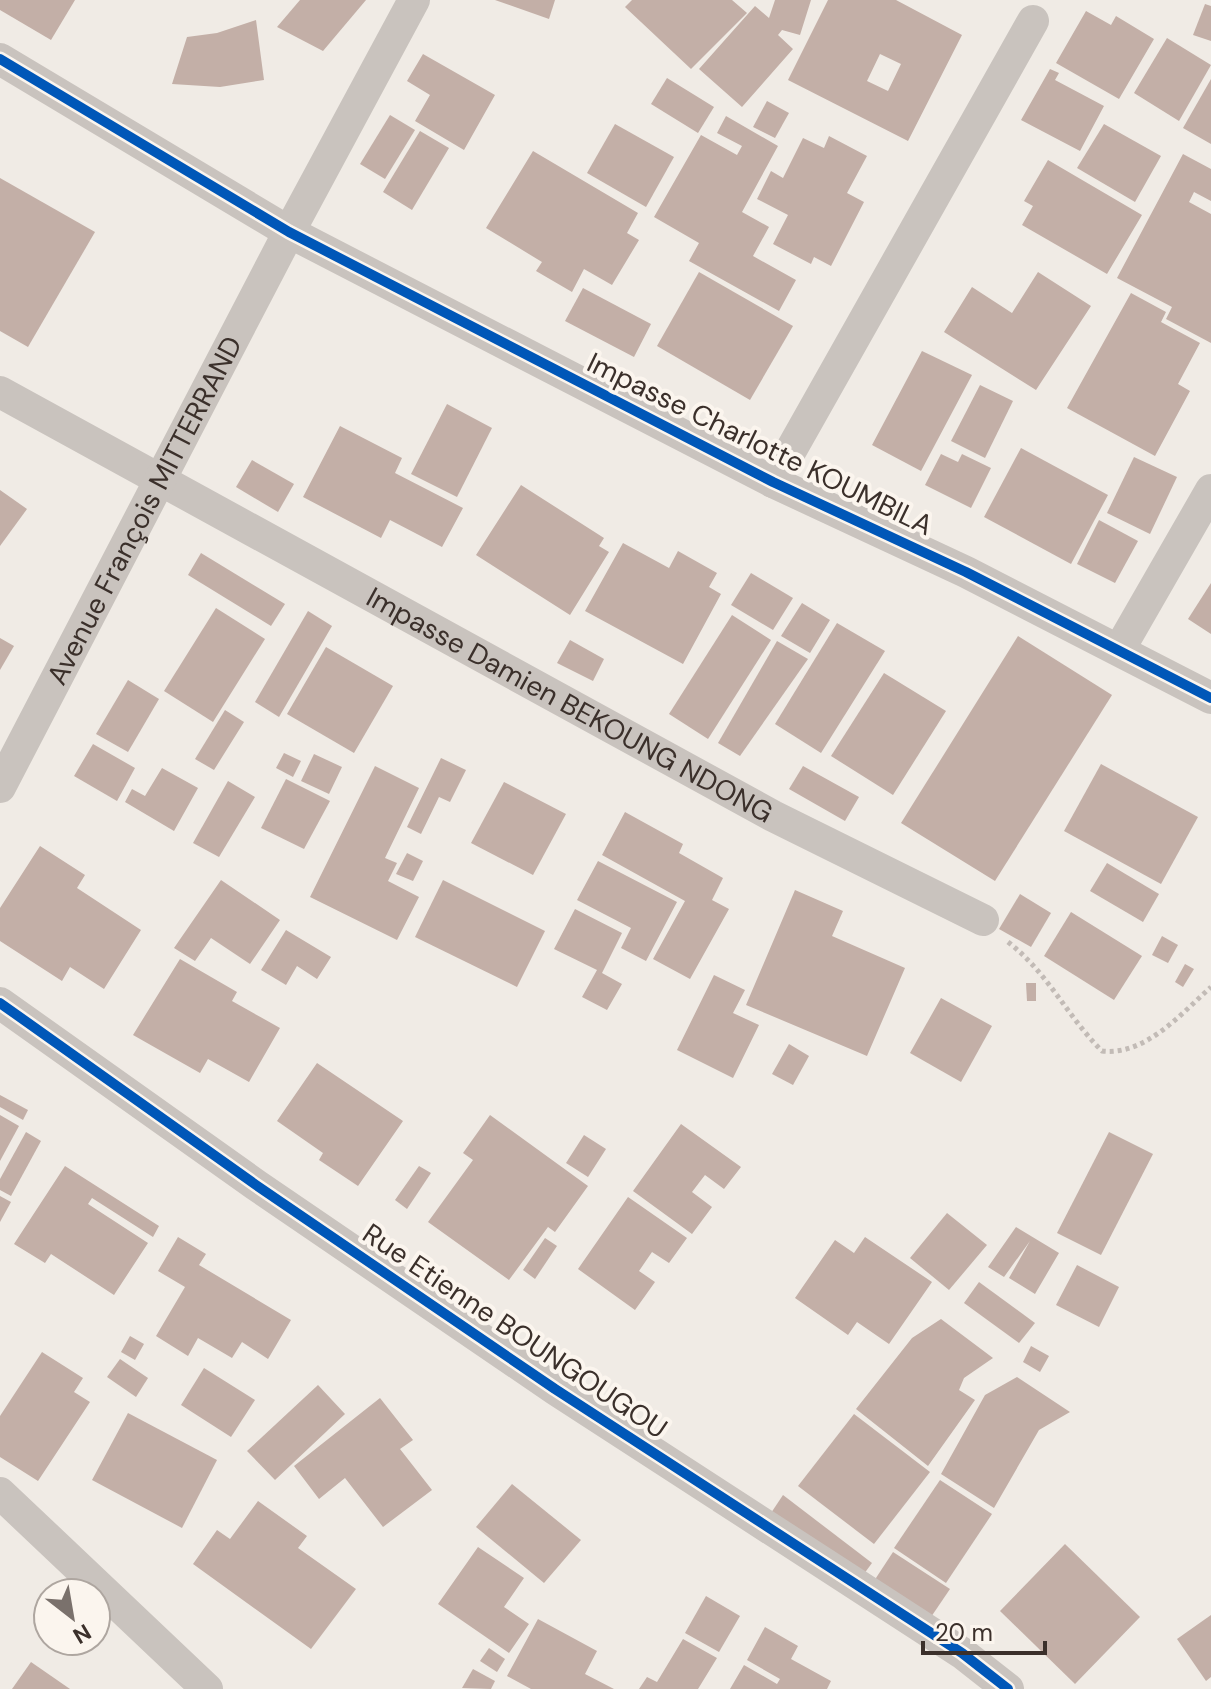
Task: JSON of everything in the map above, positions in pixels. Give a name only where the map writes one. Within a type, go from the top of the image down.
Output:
[{"type":"street","name":"Avenue François MITTERRAND","points":[[0,787],[289,232],[414,0]]},
{"type":"street","points":[[773,482],[1033,21]]},
{"type":"street","name":"Impasse Charlotte KOUMBILA","points":[[0,59],[289,232],[773,482],[966,572],[1211,698]]},
{"type":"street","name":"Impasse Damien BEKOUNG NDONG","points":[[0,392],[773,816],[983,920]]},
{"type":"street","points":[[1119,650],[1211,490]]},
{"type":"street","name":"Rue Etienne BOUNGOUGOU","points":[[0,1003],[243,1176],[555,1389],[962,1653],[1008,1689]]},
{"type":"street","points":[[0,1493],[207,1689]]},
{"type":"path","points":[[983,920],[1035,964],[1102,1051],[1116,1053],[1155,1036],[1211,987]]},
{"type":"building","points":[[0,0],[75,0],[51,40],[0,10]]},
{"type":"building","points":[[300,0],[366,0],[323,51],[277,27]]},
{"type":"building","points":[[495,0],[555,0],[549,19]]},
{"type":"building","points":[[632,0],[732,0],[747,13],[691,69],[625,7]]},
{"type":"building","points":[[775,0],[811,0],[800,35],[782,30],[778,35],[793,49],[742,107],[699,69],[755,6],[769,18]]},
{"type":"building","points":[[828,0],[896,0],[962,35],[908,141],[788,80]],"holes":[[[880,54],[901,64],[888,91],[867,81]]]},
{"type":"building","points":[[1205,4],[1211,6],[1211,41],[1193,35]]},
{"type":"building","points":[[1086,11],[1111,25],[1116,16],[1154,39],[1119,99],[1056,63]]},
{"type":"building","points":[[256,20],[264,80],[220,87],[172,84],[187,37],[217,33]]},
{"type":"building","points":[[1167,38],[1211,65],[1179,121],[1134,93]]},
{"type":"building","points":[[423,54],[495,95],[464,150],[415,121],[430,95],[407,81]]},
{"type":"building","points":[[1050,69],[1059,73],[1055,80],[1104,106],[1080,151],[1021,120]]},
{"type":"building","points":[[667,78],[714,107],[698,133],[651,104]]},
{"type":"building","points":[[1211,79],[1211,144],[1183,128]]},
{"type":"building","points":[[767,101],[789,113],[775,138],[753,127]]},
{"type":"building","points":[[390,115],[415,130],[385,179],[360,164]]},
{"type":"building","points":[[726,116],[778,146],[742,212],[769,227],[753,256],[796,280],[779,311],[689,261],[699,243],[654,217],[701,135],[737,155],[742,146],[717,133]]},
{"type":"building","points":[[615,124],[674,157],[646,207],[587,173]]},
{"type":"building","points":[[1104,124],[1161,156],[1135,202],[1077,168]]},
{"type":"building","points":[[420,131],[449,148],[412,210],[383,192]]},
{"type":"building","points":[[829,136],[867,156],[847,193],[864,202],[831,266],[814,257],[811,264],[773,244],[788,215],[757,199],[771,171],[783,178],[803,138],[824,148]]},
{"type":"building","points":[[533,151],[638,213],[627,233],[639,240],[612,285],[584,269],[572,292],[536,271],[542,262],[486,228]]},
{"type":"building","points":[[1183,154],[1211,169],[1211,201],[1194,192],[1189,202],[1211,214],[1211,343],[1166,319],[1172,307],[1117,278]]},
{"type":"building","points":[[1048,160],[1142,215],[1107,274],[1022,225],[1033,206],[1024,201]]},
{"type":"building","points":[[0,178],[95,232],[28,347],[0,331]]},
{"type":"building","points":[[699,272],[793,326],[750,400],[657,346]]},
{"type":"building","points":[[1038,272],[1091,306],[1036,390],[944,332],[972,287],[1012,313]]},
{"type":"building","points":[[583,288],[651,324],[634,357],[565,321]]},
{"type":"building","points":[[1131,293],[1166,312],[1161,322],[1200,343],[1178,384],[1190,391],[1155,456],[1067,408]]},
{"type":"building","points":[[922,351],[972,375],[921,471],[872,445]]},
{"type":"building","points":[[980,385],[1013,401],[985,458],[951,441]]},
{"type":"building","points":[[447,404],[492,428],[457,497],[411,474]]},
{"type":"building","points":[[340,426],[402,458],[395,473],[463,508],[442,547],[390,520],[381,538],[303,497]]},
{"type":"building","points":[[1021,448],[1108,495],[1071,564],[984,517]]},
{"type":"building","points":[[941,454],[958,462],[962,454],[991,468],[971,508],[925,485]]},
{"type":"building","points":[[1134,457],[1177,477],[1150,534],[1107,513]]},
{"type":"building","points":[[252,460],[294,484],[278,512],[236,487]]},
{"type":"building","points":[[521,485],[604,538],[599,546],[609,552],[570,615],[476,555]]},
{"type":"building","points":[[0,490],[27,509],[0,546]]},
{"type":"building","points":[[1099,520],[1138,541],[1115,583],[1077,564]]},
{"type":"building","points":[[623,543],[669,568],[678,551],[717,573],[709,587],[721,594],[683,664],[585,611]]},
{"type":"building","points":[[201,553],[285,604],[271,626],[188,575]]},
{"type":"building","points":[[751,573],[793,598],[773,630],[731,605]]},
{"type":"building","points":[[1211,583],[1211,634],[1188,619]]},
{"type":"building","points":[[802,603],[830,620],[810,653],[781,636]]},
{"type":"building","points":[[216,608],[265,639],[213,722],[164,691]]},
{"type":"building","points":[[308,611],[332,626],[279,717],[255,702]]},
{"type":"building","points":[[732,615],[771,640],[708,739],[669,714]]},
{"type":"building","points":[[837,623],[885,651],[821,753],[775,724]]},
{"type":"building","points":[[1018,636],[1112,695],[995,881],[901,823]]},
{"type":"building","points":[[0,638],[14,646],[0,670]]},
{"type":"building","points":[[570,640],[604,659],[593,681],[557,663]]},
{"type":"building","points":[[777,641],[808,659],[740,756],[718,743]]},
{"type":"building","points":[[326,647],[393,686],[354,753],[287,714]]},
{"type":"building","points":[[884,673],[946,711],[893,795],[831,756]]},
{"type":"building","points":[[128,680],[159,699],[128,752],[96,734]]},
{"type":"building","points":[[225,710],[244,722],[214,770],[195,759]]},
{"type":"building","points":[[93,744],[135,768],[117,801],[74,776]]},
{"type":"building","points":[[284,753],[301,761],[293,777],[276,768]]},
{"type":"building","points":[[314,754],[342,767],[329,794],[301,781]]},
{"type":"building","points":[[441,758],[466,770],[450,802],[439,797],[421,834],[407,827]]},
{"type":"building","points":[[1101,764],[1198,817],[1161,884],[1064,831]]},
{"type":"building","points":[[375,766],[419,788],[385,858],[397,863],[388,881],[419,897],[397,940],[310,897]]},
{"type":"building","points":[[803,766],[859,797],[845,821],[789,789]]},
{"type":"building","points":[[162,768],[198,788],[174,831],[125,802],[132,789],[145,796]]},
{"type":"building","points":[[286,779],[330,801],[304,849],[261,828]]},
{"type":"building","points":[[228,781],[255,797],[219,857],[193,843]]},
{"type":"building","points":[[504,782],[566,814],[533,875],[471,843]]},
{"type":"building","points":[[625,812],[683,844],[679,853],[723,878],[712,900],[729,909],[690,979],[653,959],[685,901],[602,855]]},
{"type":"building","points":[[40,846],[85,875],[77,888],[141,930],[104,989],[70,967],[62,981],[0,941],[0,908]]},
{"type":"building","points":[[407,853],[423,861],[413,881],[396,874]]},
{"type":"building","points":[[598,861],[677,902],[646,961],[621,948],[631,928],[577,900]]},
{"type":"building","points":[[1107,863],[1159,894],[1143,922],[1090,891]]},
{"type":"building","points":[[221,880],[280,920],[250,964],[211,938],[195,961],[174,948]]},
{"type":"building","points":[[443,880],[545,931],[517,987],[415,937]]},
{"type":"building","points":[[795,890],[843,911],[832,936],[905,968],[867,1056],[746,1005]]},
{"type":"building","points":[[1020,894],[1051,913],[1031,947],[999,929]]},
{"type":"building","points":[[575,909],[622,933],[602,973],[622,984],[607,1010],[582,997],[597,970],[554,949]]},
{"type":"building","points":[[1071,912],[1142,956],[1114,1000],[1044,956]]},
{"type":"building","points":[[286,930],[331,957],[317,979],[297,966],[286,985],[261,970]]},
{"type":"building","points":[[1162,936],[1178,945],[1168,963],[1152,955]]},
{"type":"building","points":[[180,959],[237,992],[232,1001],[280,1028],[249,1082],[208,1059],[200,1073],[133,1035]]},
{"type":"building","points":[[1185,964],[1194,969],[1183,987],[1175,982]]},
{"type":"building","points":[[714,975],[745,990],[733,1013],[759,1025],[733,1078],[677,1050]]},
{"type":"building","points":[[1026,983],[1036,983],[1036,1001],[1027,1001]]},
{"type":"building","points":[[941,998],[992,1026],[961,1082],[910,1053]]},
{"type":"building","points":[[789,1044],[809,1056],[793,1085],[772,1074]]},
{"type":"building","points":[[317,1063],[403,1121],[358,1186],[319,1160],[323,1153],[277,1121]]},
{"type":"building","points":[[0,1095],[28,1110],[23,1120],[0,1107]]},
{"type":"building","points":[[0,1115],[19,1126],[0,1161]]},
{"type":"building","points":[[490,1115],[588,1186],[555,1232],[548,1227],[509,1280],[428,1222],[473,1160],[463,1153]]},
{"type":"building","points":[[681,1124],[741,1167],[724,1189],[705,1175],[692,1192],[712,1207],[692,1234],[633,1191]]},
{"type":"building","points":[[26,1132],[41,1141],[11,1196],[0,1190],[0,1179]]},
{"type":"building","points":[[1109,1132],[1153,1154],[1101,1255],[1057,1233]]},
{"type":"building","points":[[584,1135],[606,1149],[588,1177],[566,1163]]},
{"type":"building","points":[[65,1166],[159,1226],[153,1237],[92,1198],[88,1204],[148,1243],[114,1295],[51,1254],[45,1263],[14,1244]]},
{"type":"building","points":[[419,1166],[431,1173],[407,1209],[395,1200]]},
{"type":"building","points":[[0,1196],[11,1202],[0,1222]]},
{"type":"building","points":[[628,1197],[687,1238],[669,1263],[652,1252],[639,1271],[655,1282],[635,1310],[578,1269]]},
{"type":"building","points":[[947,1213],[987,1245],[949,1290],[910,1258]]},
{"type":"building","points":[[1016,1227],[1059,1253],[1035,1294],[1009,1278],[1030,1241],[1004,1277],[988,1267]]},
{"type":"building","points":[[178,1237],[206,1254],[199,1265],[291,1320],[268,1359],[242,1342],[232,1358],[198,1338],[188,1356],[156,1336],[185,1287],[158,1271]]},
{"type":"building","points":[[865,1237],[932,1282],[889,1344],[857,1322],[848,1335],[795,1298],[835,1240],[854,1253]]},
{"type":"building","points":[[545,1238],[557,1246],[535,1279],[523,1270]]},
{"type":"building","points":[[1077,1265],[1119,1287],[1099,1327],[1056,1305]]},
{"type":"building","points":[[979,1282],[1035,1323],[1019,1343],[964,1303]]},
{"type":"building","points":[[941,1319],[993,1358],[964,1378],[959,1390],[975,1400],[928,1466],[856,1409],[912,1338]]},
{"type":"building","points":[[130,1336],[144,1344],[135,1360],[121,1352]]},
{"type":"building","points":[[1031,1346],[1049,1356],[1040,1372],[1023,1362]]},
{"type":"building","points":[[42,1352],[83,1378],[74,1392],[90,1402],[38,1481],[0,1457],[0,1416]]},
{"type":"building","points":[[120,1359],[148,1378],[136,1397],[107,1377]]},
{"type":"building","points":[[204,1368],[255,1400],[231,1437],[181,1405]]},
{"type":"building","points":[[1017,1377],[1070,1412],[1039,1430],[994,1508],[941,1474],[985,1395]]},
{"type":"building","points":[[318,1385],[345,1414],[275,1480],[247,1451]]},
{"type":"building","points":[[380,1398],[413,1440],[400,1449],[432,1490],[383,1527],[345,1478],[319,1499],[294,1466]]},
{"type":"building","points":[[128,1413],[217,1460],[182,1528],[92,1480]]},
{"type":"building","points":[[854,1414],[930,1472],[874,1544],[798,1486]]},
{"type":"building","points":[[940,1480],[992,1514],[946,1583],[894,1548]]},
{"type":"building","points":[[512,1484],[581,1540],[544,1583],[476,1527]]},
{"type":"building","points":[[783,1495],[872,1563],[858,1582],[767,1519]]},
{"type":"building","points":[[258,1501],[307,1536],[298,1548],[356,1589],[311,1649],[193,1564],[217,1530],[230,1539]]},
{"type":"building","points":[[1065,1544],[1140,1617],[1075,1684],[1000,1611]]},
{"type":"building","points":[[478,1547],[524,1578],[504,1607],[529,1624],[509,1653],[438,1604]]},
{"type":"building","points":[[893,1552],[950,1589],[931,1617],[874,1581]]},
{"type":"building","points":[[706,1596],[740,1616],[719,1652],[685,1633]]},
{"type":"building","points":[[1211,1615],[1211,1677],[1206,1681],[1177,1639]]},
{"type":"building","points":[[538,1619],[597,1651],[585,1674],[614,1689],[531,1689],[507,1676]]},
{"type":"building","points":[[765,1627],[798,1646],[791,1659],[831,1681],[827,1689],[730,1689],[744,1665],[777,1684],[780,1679],[747,1660]]},
{"type":"building","points":[[683,1639],[717,1658],[698,1689],[639,1689],[647,1677],[657,1682]]},
{"type":"building","points":[[489,1648],[505,1659],[497,1672],[480,1661]]},
{"type":"building","points":[[31,1662],[70,1689],[12,1689]]},
{"type":"building","points":[[473,1669],[495,1681],[491,1689],[462,1688]]},
{"type":"cycle path","points":[[0,59],[289,232],[773,482],[966,572],[1211,698]]},
{"type":"cycle path","points":[[0,1003],[256,1185],[555,1389],[962,1653],[1008,1689]]}]
